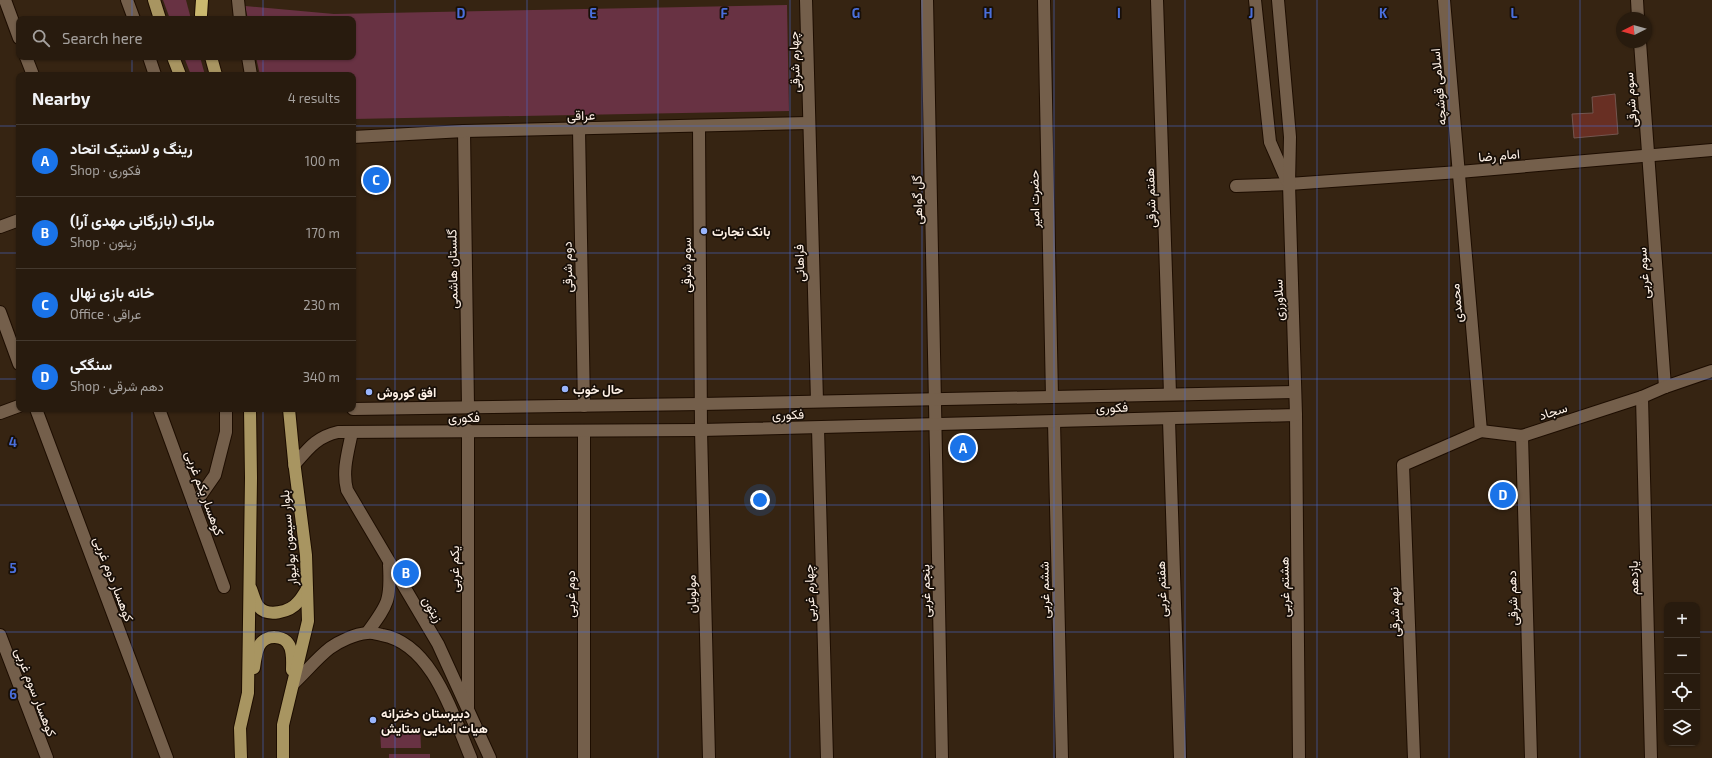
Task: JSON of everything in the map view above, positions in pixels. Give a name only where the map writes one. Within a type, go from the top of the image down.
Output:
[{"type":"highway","points":[[201,16],[202,0]]},
{"type":"main road","points":[[154,0],[159,16]]},
{"type":"main road","points":[[197,0],[201,16]]},
{"type":"main road","points":[[175,60],[179,72]]},
{"type":"main road","points":[[212,60],[215,72]]},
{"type":"main road","points":[[248,693],[251,478],[250,412]]},
{"type":"main road","name":"بلوار سیمون بولیوار","points":[[283,758],[283,726],[308,621],[306,555],[294,466],[289,412]]},
{"type":"main road","points":[[249,584],[258,607],[266,612],[286,610],[297,603],[307,589]]},
{"type":"main road","points":[[241,758],[240,728],[258,648],[262,643],[272,637],[283,640],[291,648],[293,684]]},
{"type":"street","points":[[5,0],[16,30]]},
{"type":"street","points":[[127,0],[133,16]]},
{"type":"street","points":[[238,0],[240,16]]},
{"type":"street","name":"چهارم شرقی","points":[[806,0],[809,123]]},
{"type":"street","name":"گل گواهی","points":[[927,0],[936,423]]},
{"type":"street","name":"حضرت امیر","points":[[1044,0],[1052,397]]},
{"type":"street","name":"هفتم شرقی","points":[[1157,0],[1170,394]]},
{"type":"street","name":"سلاورزی","points":[[1255,0],[1270,142],[1289,184]]},
{"type":"street","name":"سلاورزی","points":[[1278,0],[1290,137],[1289,184],[1296,415]]},
{"type":"street","name":"اسلامی قوشچه","points":[[1444,0],[1459,172]]},
{"type":"street","points":[[1636,0],[1637,12]]},
{"type":"street","name":"سوم شرقی","points":[[1640,48],[1648,157]]},
{"type":"street","points":[[27,60],[32,72]]},
{"type":"street","points":[[150,60],[154,72]]},
{"type":"street","points":[[248,60],[250,72]]},
{"type":"street","name":"عراقی","points":[[356,137],[464,131],[809,123]]},
{"type":"street","name":"فراهانی","points":[[809,123],[817,401]]},
{"type":"street","name":"سوم شرقی","points":[[699,126],[701,430]]},
{"type":"street","name":"دوم شرقی","points":[[579,129],[584,406]]},
{"type":"street","name":"گلستان هاشمی","points":[[464,131],[468,406]]},
{"type":"street","name":"امام رضا","points":[[1236,186],[1289,184],[1459,172],[1648,157],[1712,150]]},
{"type":"street","name":"سوم غربی","points":[[1648,157],[1665,388]]},
{"type":"street","name":"محمدی","points":[[1459,172],[1481,431]]},
{"type":"street","points":[[0,227],[16,221]]},
{"type":"street","points":[[0,312],[16,356]]},
{"type":"street","name":"سجاد","points":[[1481,431],[1522,436],[1642,397],[1712,371]]},
{"type":"street","name":"فکوری","points":[[356,408],[584,406],[1296,392]]},
{"type":"street","name":"یازدهم","points":[[1642,397],[1651,758]]},
{"type":"street","points":[[0,414],[16,407]]},
{"type":"street","name":"کوهسار دوم غربی","points":[[37,412],[166,758]]},
{"type":"street","name":"کوهسار یکم غربی","points":[[160,412],[224,587]]},
{"type":"street","points":[[194,505],[215,475],[226,432],[226,412]]},
{"type":"street","name":"فکوری","points":[[294,466],[311,445],[326,435],[338,432],[818,428],[936,423],[1169,420],[1296,415]]},
{"type":"street","name":"هشتم غربی","points":[[1296,415],[1299,758]]},
{"type":"street","name":"هفتم غربی","points":[[1169,420],[1180,758]]},
{"type":"street","name":"ششم غربی","points":[[1054,422],[1062,758]]},
{"type":"street","name":"پنجم غربی","points":[[936,423],[942,758]]},
{"type":"street","name":"چهارم غربی","points":[[818,428],[827,758]]},
{"type":"street","name":"یکم غربی","points":[[468,430],[468,708]]},
{"type":"street","name":"مولویان","points":[[701,430],[709,758]]},
{"type":"street","name":"دوم غربی","points":[[584,431],[584,758]]},
{"type":"street","name":"نهم شرقی","points":[[1414,758],[1403,465],[1481,431]]},
{"type":"street","name":"زیتون","points":[[352,432],[344,480],[347,490],[389,564],[438,644],[490,758]]},
{"type":"street","name":"دهم شرقی","points":[[1522,436],[1531,758]]},
{"type":"street","points":[[367,633],[387,604],[390,588],[389,564]]},
{"type":"street","points":[[293,684],[330,648],[347,639],[367,633],[393,637],[413,649],[421,658],[441,688],[471,758]]},
{"type":"street","name":"کوهسار سوم غربی","points":[[0,635],[47,758]]},
{"type":"shaded area","points":[[163,0],[186,0],[190,16],[169,16]]},
{"type":"shaded area","points":[[787,5],[789,111],[356,119],[356,72],[259,72],[257,60],[356,60],[356,16],[247,16],[245,6],[334,14]]},
{"type":"shaded area","points":[[185,60],[201,60],[204,72],[190,72]]},
{"type":"shaded area","points":[[420,727],[421,748],[381,748],[380,728]]},
{"type":"shaded area","points":[[389,754],[430,754],[430,758],[389,758]]},
{"type":"building","points":[[1615,94],[1618,134],[1574,138],[1572,114],[1593,113],[1592,97]]},
{"type":"place","name":"خانه بازی نهال","points":[[376,180]]},
{"type":"place","name":"بانک تجارت","points":[[704,231]]},
{"type":"place","name":"حال خوب","points":[[565,389]]},
{"type":"place","name":"افق کوروش","points":[[369,392]]},
{"type":"place","name":"رینگ و لاستیک اتحاد","points":[[963,448]]},
{"type":"place","name":"سنگکی","points":[[1503,495]]},
{"type":"place","name":"ماراک (بازرگانی مهدی آرا)","points":[[406,573]]},
{"type":"place","name":"دبیرستان دخترانه هیات امنایی ستایش","points":[[373,720]]}]
